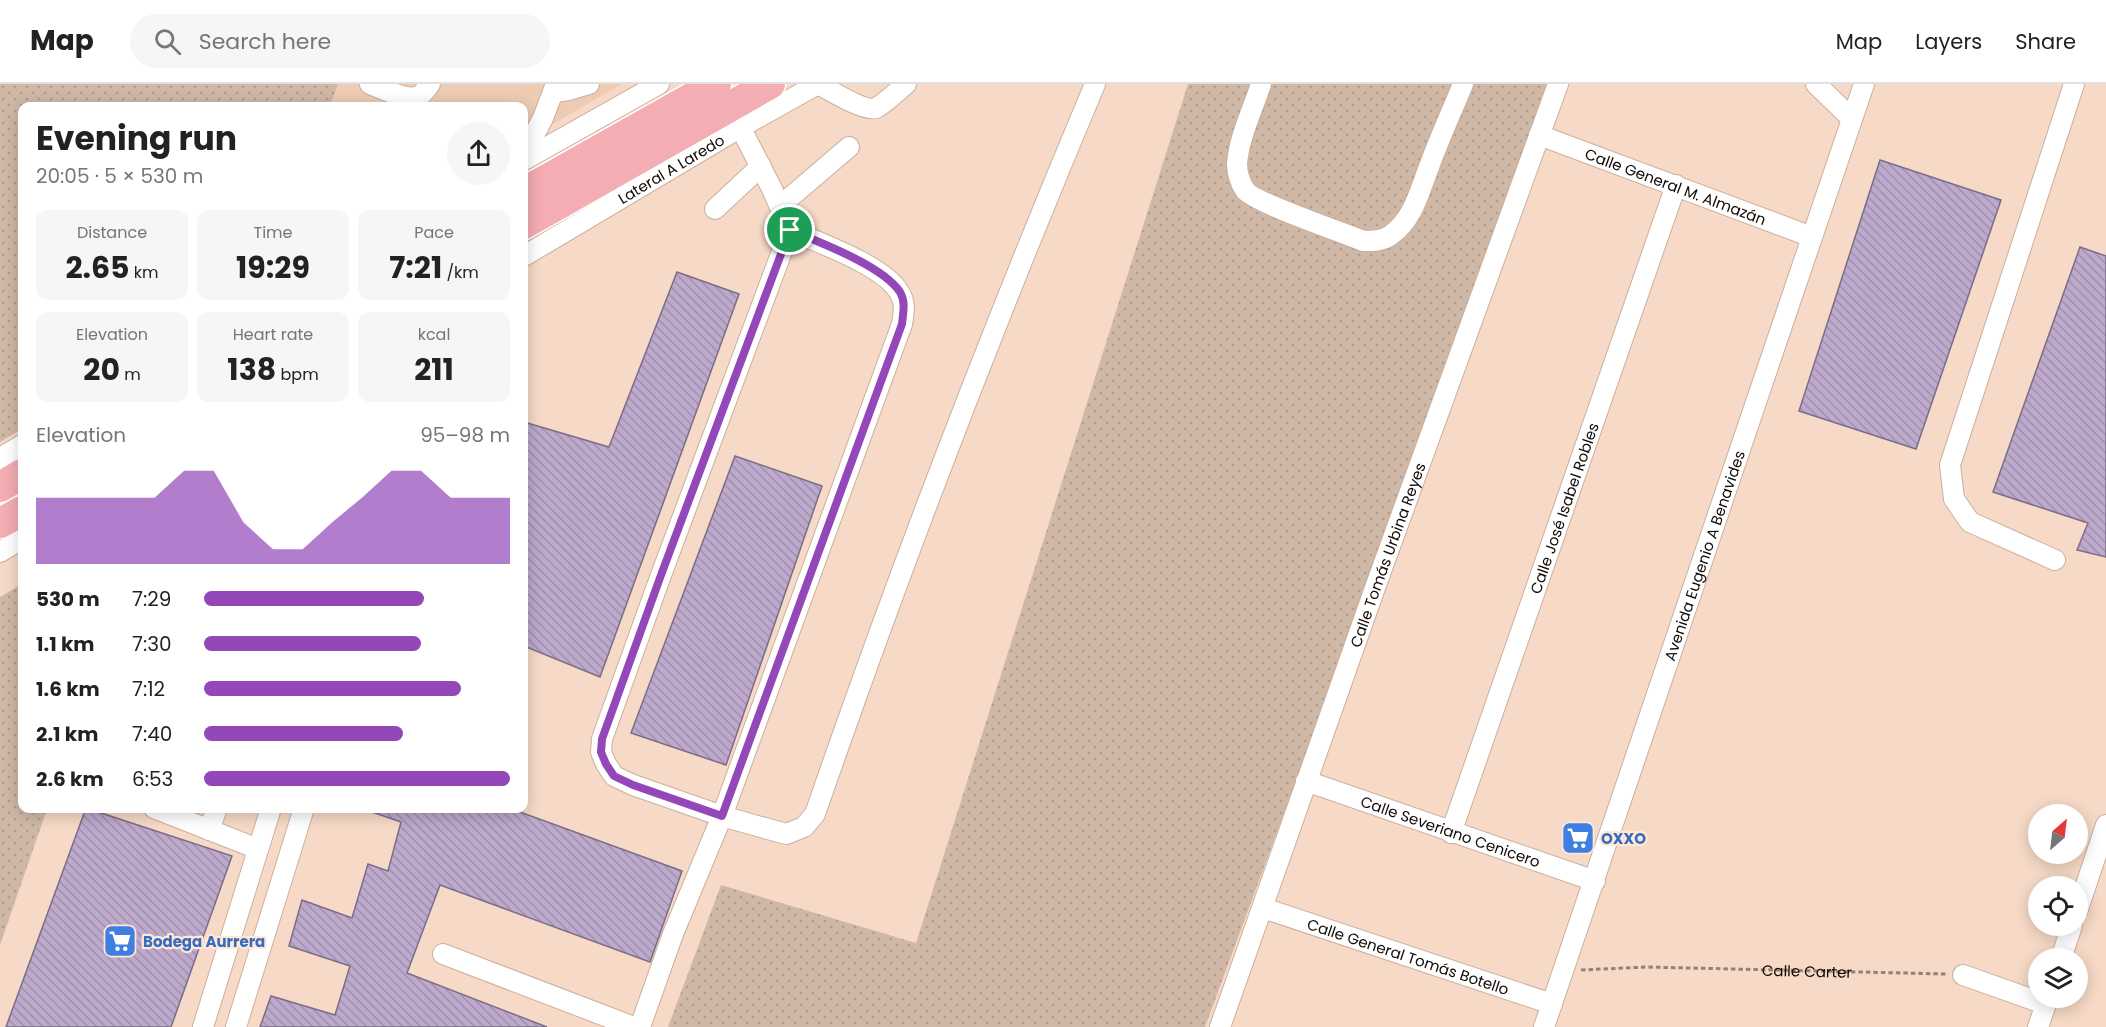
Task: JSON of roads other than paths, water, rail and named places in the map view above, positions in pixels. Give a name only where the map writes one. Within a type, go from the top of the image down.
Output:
[{"type":"highway","points":[[528,222],[770,84]]},
{"type":"highway","points":[[528,190],[729,106]]},
{"type":"highway","points":[[0,487],[18,476]]},
{"type":"highway","points":[[0,524],[18,513]]},
{"type":"street","points":[[370,84],[408,98],[417,97],[430,84]]},
{"type":"street","points":[[528,146],[555,88],[569,90],[589,84]]},
{"type":"street","points":[[528,157],[634,89],[659,84]]},
{"type":"street","points":[[818,84],[869,108],[875,108],[906,84]]},
{"type":"street","name":"Lateral A Laredo","points":[[528,253],[729,106],[818,84]]},
{"type":"street","points":[[790,230],[661,575],[602,739],[601,752],[614,776],[633,785],[722,816],[786,834],[804,827],[815,814],[867,663],[1021,259],[1095,84]]},
{"type":"street","points":[[1261,84],[1237,164],[1245,192],[1364,241],[1376,241],[1389,237],[1405,222],[1419,198],[1463,84]]},
{"type":"street","name":"Calle Tomás Urbina Reyes","points":[[1220,1027],[1306,781],[1558,84]]},
{"type":"street","points":[[1816,84],[1852,119]]},
{"type":"street","name":"Avenida Eugenio A Benavides","points":[[1544,1027],[1864,84]]},
{"type":"street","points":[[2055,560],[1970,522],[1954,499],[1950,465],[2074,84]]},
{"type":"street","points":[[640,1027],[673,934],[722,816],[902,324],[904,307],[900,293],[890,280],[868,266],[790,230],[761,166],[729,106]]},
{"type":"street","name":"Calle General M. Almazán","points":[[1539,135],[1812,237]]},
{"type":"street","points":[[780,206],[849,147]]},
{"type":"street","points":[[715,209],[761,166]]},
{"type":"street","name":"Calle José Isabel Robles","points":[[1450,833],[1676,185]]},
{"type":"street","points":[[0,458],[18,447]]},
{"type":"street","points":[[0,552],[18,541]]},
{"type":"street","name":"Calle Severiano Cenicero","points":[[1306,781],[1450,833],[1595,881]]},
{"type":"street","points":[[166,813],[258,849]]},
{"type":"street","points":[[209,830],[215,813]]},
{"type":"street","points":[[202,1027],[269,813]]},
{"type":"street","points":[[236,1027],[302,813]]},
{"type":"street","points":[[2088,879],[2106,825]]},
{"type":"street","name":"Calle General Tomás Botello","points":[[1263,908],[1552,1004]]},
{"type":"street","points":[[443,954],[634,1027]]},
{"type":"street","points":[[1963,975],[2028,995]]},
{"type":"street","points":[[2038,1027],[2044,1008]]},
{"type":"place","name":"OXXO","points":[[1578,838]]},
{"type":"place","name":"Bodega Aurrera","points":[[120,941]]}]
